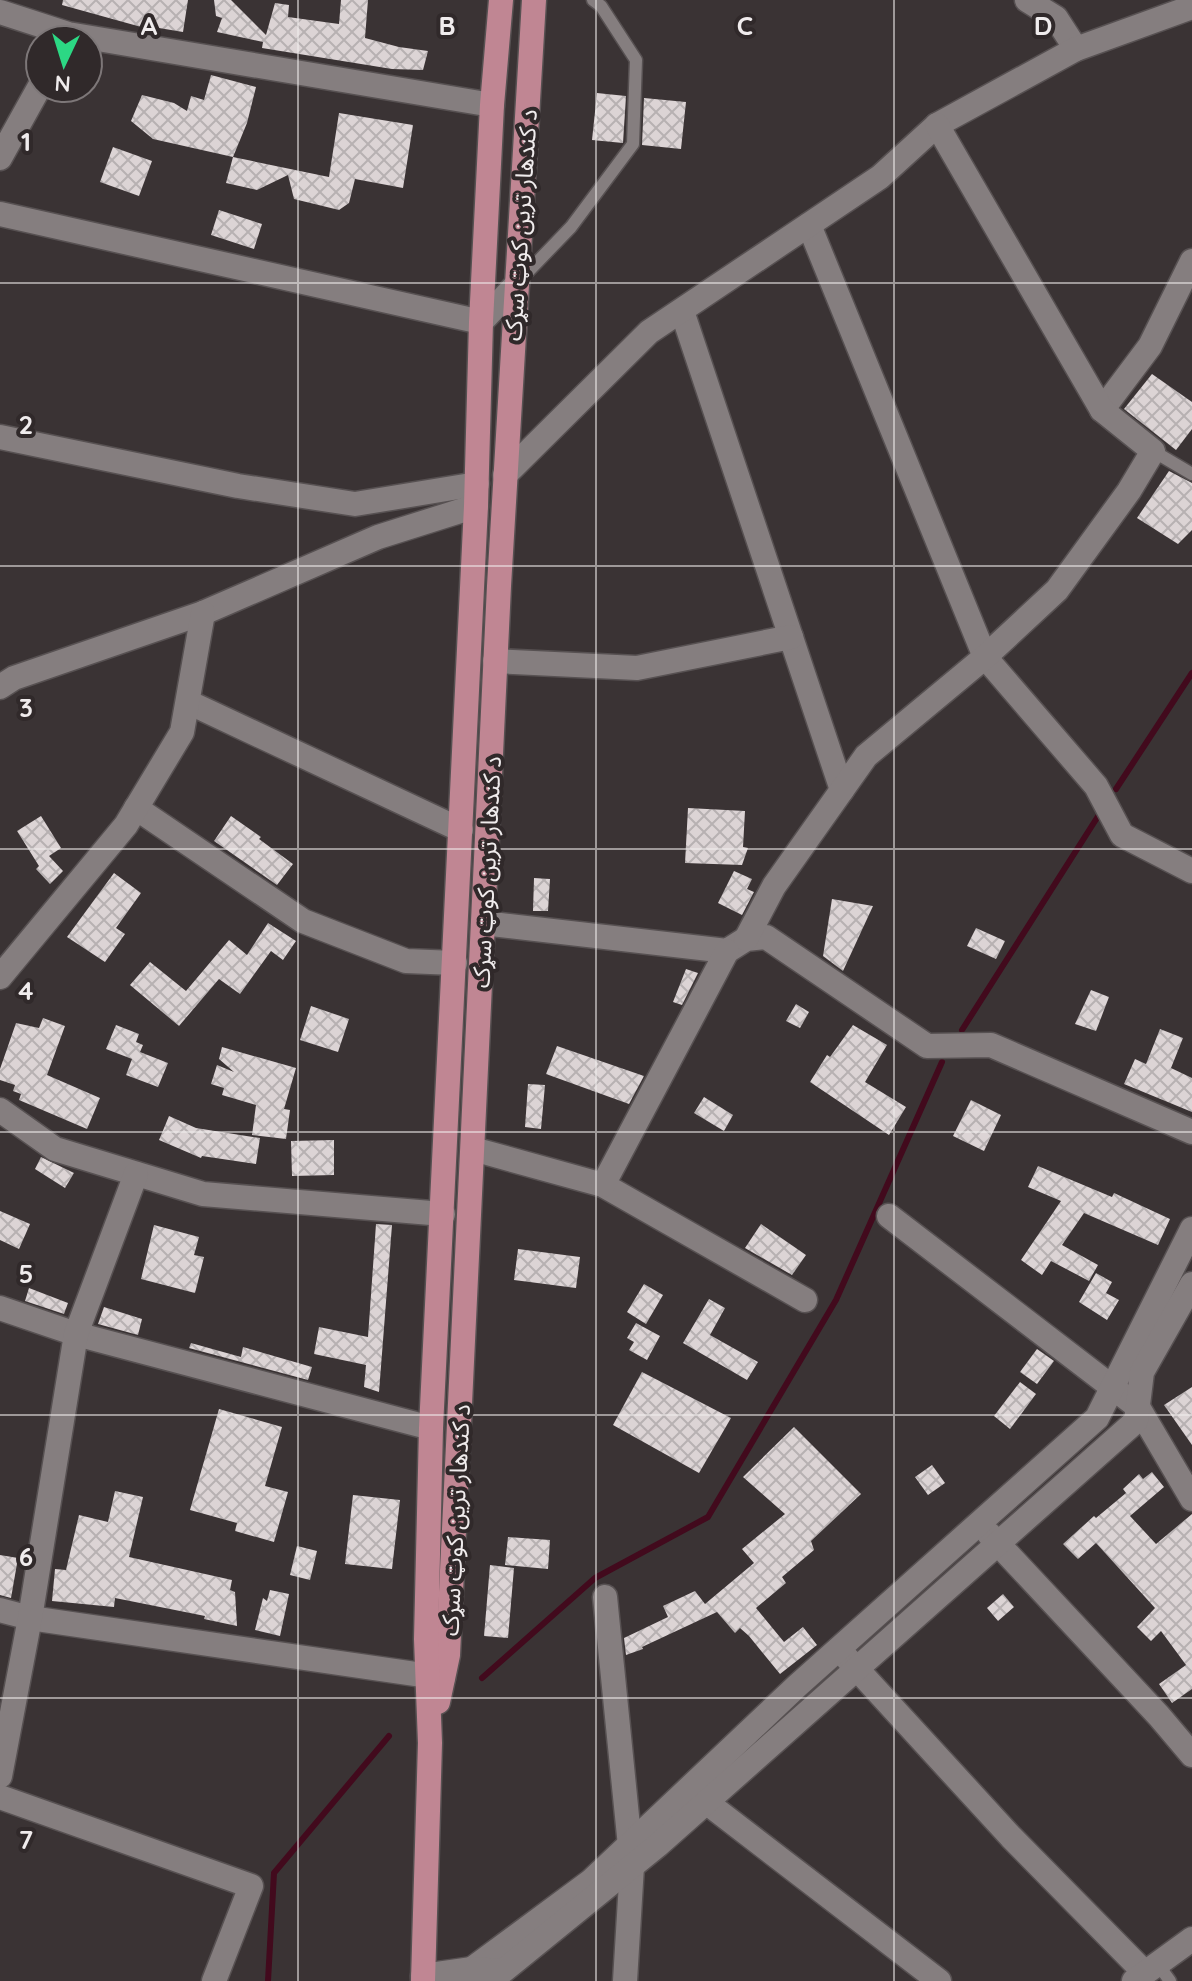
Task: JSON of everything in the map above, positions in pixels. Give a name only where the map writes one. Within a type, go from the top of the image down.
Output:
[{"type":"main road","name":"د کندهار ترين کوټ سړک","points":[[423,1978],[435,1676],[431,1428],[477,495],[481,322],[492,105],[501,0]]},
{"type":"main road","name":"د کندهار ترين کوټ سړک","points":[[435,1676],[448,1655],[495,661],[534,0]]},
{"type":"street","points":[[1027,0],[1056,18],[1076,49]]},
{"type":"street","points":[[505,475],[649,332],[880,177],[937,125],[1076,49],[1192,7]]},
{"type":"street","points":[[0,12],[32,24]]},
{"type":"street","points":[[104,43],[492,105]]},
{"type":"street","points":[[0,158],[30,104]]},
{"type":"street","points":[[603,1185],[737,945],[774,886],[866,756],[985,657],[1057,590],[1129,491],[1153,451],[1102,410],[937,125]]},
{"type":"street","points":[[0,214],[481,322],[517,284]]},
{"type":"street","points":[[809,225],[985,657],[1096,786],[1122,835],[1192,871]]},
{"type":"street","points":[[1102,410],[1150,346],[1192,261]]},
{"type":"street","points":[[682,311],[842,790]]},
{"type":"street","points":[[0,437],[238,486],[355,504],[477,495]]},
{"type":"street","points":[[0,687],[14,678],[203,613],[477,495]]},
{"type":"street","points":[[0,977],[126,825],[182,732],[203,613]]},
{"type":"street","points":[[495,661],[637,668],[791,637]]},
{"type":"street","points":[[188,702],[461,830]]},
{"type":"street","points":[[136,808],[303,921],[406,961],[455,963]]},
{"type":"street","points":[[483,923],[737,945],[766,937],[927,1046],[991,1045],[1192,1132]]},
{"type":"street","points":[[0,1110],[55,1149],[203,1194],[443,1214]]},
{"type":"street","points":[[473,1149],[603,1185],[805,1300]]},
{"type":"street","points":[[0,1776],[30,1618],[76,1334],[136,1174]]},
{"type":"street","points":[[889,1216],[1138,1407],[1183,1466],[1192,1499]]},
{"type":"street","points":[[631,1855],[839,1649],[1097,1418],[1192,1229]]},
{"type":"street","points":[[423,1978],[472,1969],[591,1881],[706,1802],[1136,1421],[1142,1372],[1192,1284]]},
{"type":"street","points":[[0,1308],[76,1334],[431,1428]]},
{"type":"street","points":[[979,1524],[1192,1755]]},
{"type":"street","points":[[605,1597],[631,1855],[625,1981]]},
{"type":"street","points":[[0,1610],[30,1618],[435,1676]]},
{"type":"street","points":[[839,1649],[1011,1837],[1151,1974],[1192,1939]]},
{"type":"street","points":[[0,1797],[251,1886],[214,1981]]},
{"type":"street","points":[[706,1802],[939,1981]]},
{"type":"lane","points":[[517,284],[571,227],[633,144],[636,60],[601,6],[593,0]]},
{"type":"lane","points":[[1153,451],[1192,474]]},
{"type":"building","points":[[63,0],[188,0],[183,32],[153,27],[152,30],[62,5]]},
{"type":"building","points":[[214,0],[231,0],[266,35],[275,3],[289,5],[288,17],[339,24],[341,0],[368,0],[365,38],[428,51],[423,70],[392,69],[262,48],[263,42],[217,32],[222,18],[216,16]]},
{"type":"building","points":[[211,75],[256,87],[247,123],[233,157],[153,139],[131,121],[142,95],[174,103],[187,111],[191,96],[204,100]]},
{"type":"building","points":[[597,93],[626,96],[623,143],[592,140]]},
{"type":"building","points":[[644,98],[686,102],[681,149],[642,145]]},
{"type":"building","points":[[339,113],[413,125],[403,188],[355,179],[349,203],[339,210],[294,199],[288,175],[257,190],[226,183],[233,157],[329,177]]},
{"type":"building","points":[[113,147],[152,161],[139,196],[100,182]]},
{"type":"building","points":[[219,210],[262,224],[254,249],[211,235]]},
{"type":"building","points":[[1152,374],[1192,402],[1192,429],[1176,450],[1124,409]]},
{"type":"building","points":[[1169,471],[1192,483],[1192,530],[1178,544],[1137,518]]},
{"type":"building","points":[[688,808],[745,811],[743,847],[748,848],[742,865],[685,863]]},
{"type":"building","points":[[41,816],[61,848],[49,856],[63,871],[50,884],[36,869],[39,866],[17,831]]},
{"type":"building","points":[[231,816],[293,864],[277,885],[214,841]]},
{"type":"building","points":[[734,871],[752,879],[747,889],[754,892],[742,915],[718,903]]},
{"type":"building","points":[[114,873],[141,893],[116,928],[125,934],[105,962],[67,937]]},
{"type":"building","points":[[534,878],[550,879],[548,911],[533,911]]},
{"type":"building","points":[[832,899],[873,906],[843,971],[823,956]]},
{"type":"building","points":[[268,923],[296,941],[283,960],[271,951],[240,994],[219,979],[179,1026],[130,985],[150,962],[186,991],[229,940],[247,955]]},
{"type":"building","points":[[976,928],[1005,941],[996,959],[967,946]]},
{"type":"building","points":[[686,969],[698,973],[682,1005],[673,1002]]},
{"type":"building","points":[[1091,990],[1109,997],[1096,1031],[1075,1024]]},
{"type":"building","points":[[796,1004],[809,1012],[800,1028],[786,1021]]},
{"type":"building","points":[[311,1006],[349,1019],[338,1052],[300,1040]]},
{"type":"building","points":[[43,1018],[65,1026],[47,1075],[100,1098],[87,1129],[19,1100],[21,1094],[13,1091],[15,1085],[0,1080],[0,1069],[16,1023],[39,1028]]},
{"type":"building","points":[[116,1025],[139,1034],[136,1042],[143,1045],[140,1052],[168,1063],[158,1087],[126,1075],[132,1059],[106,1049]]},
{"type":"building","points":[[853,1025],[887,1045],[865,1082],[906,1107],[889,1135],[810,1082],[827,1055],[830,1057]]},
{"type":"building","points":[[1160,1029],[1183,1038],[1171,1068],[1192,1078],[1192,1112],[1124,1084],[1135,1059],[1146,1064]]},
{"type":"building","points":[[557,1046],[644,1076],[629,1104],[546,1074]]},
{"type":"building","points":[[222,1047],[296,1068],[284,1109],[290,1110],[286,1139],[252,1135],[256,1105],[222,1095],[224,1088],[211,1084],[217,1065],[234,1072],[219,1059]]},
{"type":"building","points":[[528,1084],[545,1085],[541,1129],[525,1127]]},
{"type":"building","points":[[704,1097],[733,1115],[724,1131],[694,1113]]},
{"type":"building","points":[[971,1100],[1001,1115],[984,1151],[953,1136]]},
{"type":"building","points":[[169,1116],[196,1128],[260,1138],[256,1164],[201,1158],[159,1140]]},
{"type":"building","points":[[334,1140],[334,1175],[292,1176],[291,1141]]},
{"type":"building","points":[[41,1157],[74,1173],[65,1188],[35,1169]]},
{"type":"building","points":[[1038,1166],[1112,1197],[1114,1193],[1170,1219],[1158,1245],[1084,1213],[1062,1245],[1098,1265],[1089,1281],[1051,1261],[1042,1275],[1021,1260],[1061,1201],[1028,1187]]},
{"type":"building","points":[[0,1211],[30,1224],[19,1249],[0,1240]]},
{"type":"building","points":[[376,1224],[392,1225],[379,1392],[364,1387],[366,1365],[314,1354],[319,1327],[368,1337]]},
{"type":"building","points":[[761,1224],[806,1255],[792,1275],[745,1248]]},
{"type":"building","points":[[154,1225],[199,1237],[194,1255],[204,1257],[195,1293],[141,1279]]},
{"type":"building","points":[[518,1249],[580,1257],[576,1288],[514,1280]]},
{"type":"building","points":[[1096,1273],[1112,1282],[1106,1293],[1119,1300],[1107,1320],[1079,1302]]},
{"type":"building","points":[[644,1284],[663,1295],[646,1324],[627,1312]]},
{"type":"building","points":[[29,1288],[68,1303],[64,1314],[25,1301]]},
{"type":"building","points":[[709,1299],[725,1308],[710,1335],[758,1362],[747,1380],[683,1343]]},
{"type":"building","points":[[104,1307],[142,1319],[138,1335],[98,1324]]},
{"type":"building","points":[[636,1323],[660,1336],[647,1360],[629,1350],[634,1342],[627,1338]]},
{"type":"building","points":[[191,1343],[241,1357],[243,1347],[312,1367],[308,1380],[189,1348]]},
{"type":"building","points":[[1037,1349],[1054,1361],[1037,1384],[1020,1372]]},
{"type":"building","points":[[642,1372],[731,1418],[699,1473],[613,1425]]},
{"type":"building","points":[[1020,1382],[1036,1394],[1010,1429],[994,1416]]},
{"type":"building","points":[[1192,1387],[1192,1445],[1164,1405]]},
{"type":"building","points":[[219,1409],[282,1427],[265,1486],[288,1492],[274,1542],[235,1531],[237,1523],[190,1510]]},
{"type":"building","points":[[794,1427],[861,1494],[811,1541],[814,1550],[782,1577],[786,1583],[756,1608],[784,1642],[803,1627],[817,1645],[780,1674],[749,1636],[740,1628],[735,1633],[717,1612],[626,1655],[624,1638],[668,1617],[663,1606],[695,1591],[705,1604],[754,1563],[742,1549],[785,1514],[743,1477]]},
{"type":"building","points":[[932,1465],[945,1483],[928,1495],[915,1477]]},
{"type":"building","points":[[1152,1472],[1164,1487],[1130,1516],[1156,1544],[1192,1514],[1192,1689],[1172,1703],[1159,1684],[1186,1665],[1161,1631],[1151,1641],[1137,1627],[1155,1608],[1096,1543],[1078,1559],[1063,1544],[1126,1493],[1123,1489],[1139,1474],[1143,1479]]},
{"type":"building","points":[[115,1491],[143,1497],[129,1557],[232,1580],[230,1590],[235,1592],[237,1626],[204,1619],[205,1616],[115,1598],[114,1607],[52,1601],[55,1569],[66,1570],[79,1515],[108,1522]]},
{"type":"building","points":[[353,1495],[400,1500],[392,1569],[345,1564]]},
{"type":"building","points":[[508,1537],[550,1540],[548,1569],[505,1565]]},
{"type":"building","points":[[297,1546],[317,1551],[310,1580],[290,1575]]},
{"type":"building","points":[[0,1555],[18,1558],[11,1598],[0,1595]]},
{"type":"building","points":[[490,1565],[514,1568],[508,1638],[484,1636]]},
{"type":"building","points":[[270,1590],[289,1594],[280,1636],[255,1630],[263,1598],[267,1601]]},
{"type":"building","points":[[1003,1594],[1014,1607],[998,1621],[987,1608]]},
{"type":"waterway","points":[[1116,789],[1192,673]]},
{"type":"waterway","points":[[962,1030],[1102,810]]},
{"type":"waterway","points":[[482,1678],[595,1578],[708,1517],[836,1300],[942,1062]]},
{"type":"waterway","points":[[268,1981],[274,1873],[389,1736]]}]
